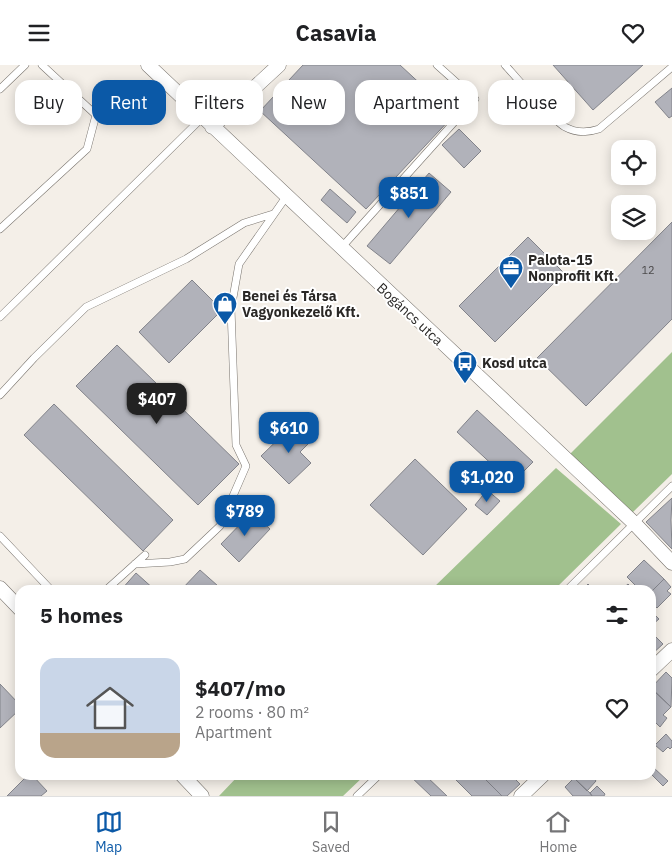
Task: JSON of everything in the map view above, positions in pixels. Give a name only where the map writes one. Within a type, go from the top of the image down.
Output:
[{"type":"street","name":"Bogáncs utca","points":[[148,65],[176,92]]},
{"type":"street","points":[[260,80],[279,65]]},
{"type":"street","name":"Bogáncs utca","points":[[210,125],[634,523],[672,563]]},
{"type":"street","points":[[0,588],[15,604]]},
{"type":"street","points":[[656,665],[672,650]]},
{"type":"street","points":[[187,780],[202,796]]},
{"type":"street","points":[[521,796],[538,780]]},
{"type":"lane","points":[[0,89],[25,65]]},
{"type":"lane","points":[[0,229],[87,149],[96,115],[42,65]]},
{"type":"lane","points":[[340,248],[475,99],[437,65]]},
{"type":"lane","points":[[506,65],[563,127],[577,132],[589,133],[599,129],[672,67]]},
{"type":"lane","points":[[0,317],[204,125]]},
{"type":"lane","points":[[135,564],[170,563],[184,559],[220,526],[246,466],[236,445],[231,309],[239,264],[286,197]]},
{"type":"lane","points":[[0,395],[34,358],[86,307],[186,259],[244,223],[274,214]]},
{"type":"lane","points":[[571,585],[672,486]]},
{"type":"lane","points":[[0,536],[46,585]]},
{"type":"lane","points":[[112,585],[145,555]]},
{"type":"lane","points":[[357,796],[374,780]]},
{"type":"green space","points":[[672,352],[672,474],[632,513],[570,454]]},
{"type":"green space","points":[[556,468],[621,524],[559,585],[436,585]]},
{"type":"green space","points":[[234,780],[360,780],[343,796],[219,796]]},
{"type":"building","points":[[303,65],[400,65],[416,80],[355,80],[355,125],[445,125],[366,209],[275,125],[345,125],[345,80],[289,80]]},
{"type":"building","points":[[553,65],[643,65],[593,110],[575,90],[575,80],[566,80]]},
{"type":"building","points":[[672,88],[672,116],[669,118],[655,102]]},
{"type":"building","points":[[273,97],[273,123],[263,114],[263,108]]},
{"type":"building","points":[[459,129],[481,151],[464,168],[442,145]]},
{"type":"building","points":[[429,173],[451,192],[390,264],[367,246]]},
{"type":"building","points":[[330,189],[356,212],[347,223],[321,200]]},
{"type":"building","points":[[672,222],[672,319],[586,406],[537,358]]},
{"type":"building","name":"Palota-15 Nonprofit Kft.","points":[[528,237],[564,273],[495,342],[459,306]]},
{"type":"building","points":[[192,280],[222,310],[169,363],[139,332]]},
{"type":"building","points":[[117,345],[239,464],[198,505],[76,386]]},
{"type":"building","points":[[54,404],[173,520],[143,551],[24,435]]},
{"type":"building","points":[[477,410],[533,462],[512,483],[457,432]]},
{"type":"building","points":[[295,423],[312,440],[300,452],[311,463],[289,484],[261,456]]},
{"type":"building","points":[[415,459],[467,509],[423,555],[370,505]]},
{"type":"building","points":[[487,490],[500,501],[487,515],[475,505]]},
{"type":"building","points":[[672,498],[671,520],[672,549],[646,522]]},
{"type":"building","points":[[252,512],[270,529],[239,562],[221,544]]},
{"type":"building","points":[[644,560],[664,579],[656,587],[656,585],[635,585],[627,577]]},
{"type":"building","points":[[200,570],[217,585],[186,585]]},
{"type":"building","points":[[136,573],[149,585],[125,585]]},
{"type":"building","points":[[664,579],[671,587],[667,591],[671,594],[657,608],[656,607],[656,587]]},
{"type":"building","points":[[656,637],[663,644],[656,650]]},
{"type":"building","points":[[666,672],[672,678],[671,707],[656,693],[656,683]]},
{"type":"building","points":[[0,684],[15,700],[15,714],[0,728]]},
{"type":"building","points":[[656,693],[671,707],[663,715],[667,718],[660,727],[656,723]]},
{"type":"building","points":[[666,734],[672,741],[672,747],[670,749],[668,747],[663,752],[656,744]]},
{"type":"building","points":[[656,770],[668,781],[663,786],[656,779]]},
{"type":"building","points":[[23,780],[37,780],[47,791],[41,796],[7,796]]},
{"type":"building","points":[[414,780],[430,780],[447,796],[431,796]]},
{"type":"building","points":[[456,780],[486,780],[502,796],[472,796]]},
{"type":"building","points":[[486,780],[516,780],[520,784],[507,796],[502,796]]},
{"type":"building","points":[[572,780],[576,780],[592,796],[573,796],[565,787]]},
{"type":"building","points":[[576,780],[595,780],[587,791]]},
{"type":"building","points":[[597,786],[605,794],[604,796],[592,796],[590,793]]},
{"type":"place","name":"Palota-15 Nonprofit Kft.","points":[[511,289]]},
{"type":"place","name":"Benei és Társa Vagyonkezelő Kft.","points":[[225,325]]},
{"type":"place","name":"Kosd utca","points":[[465,384]]}]
